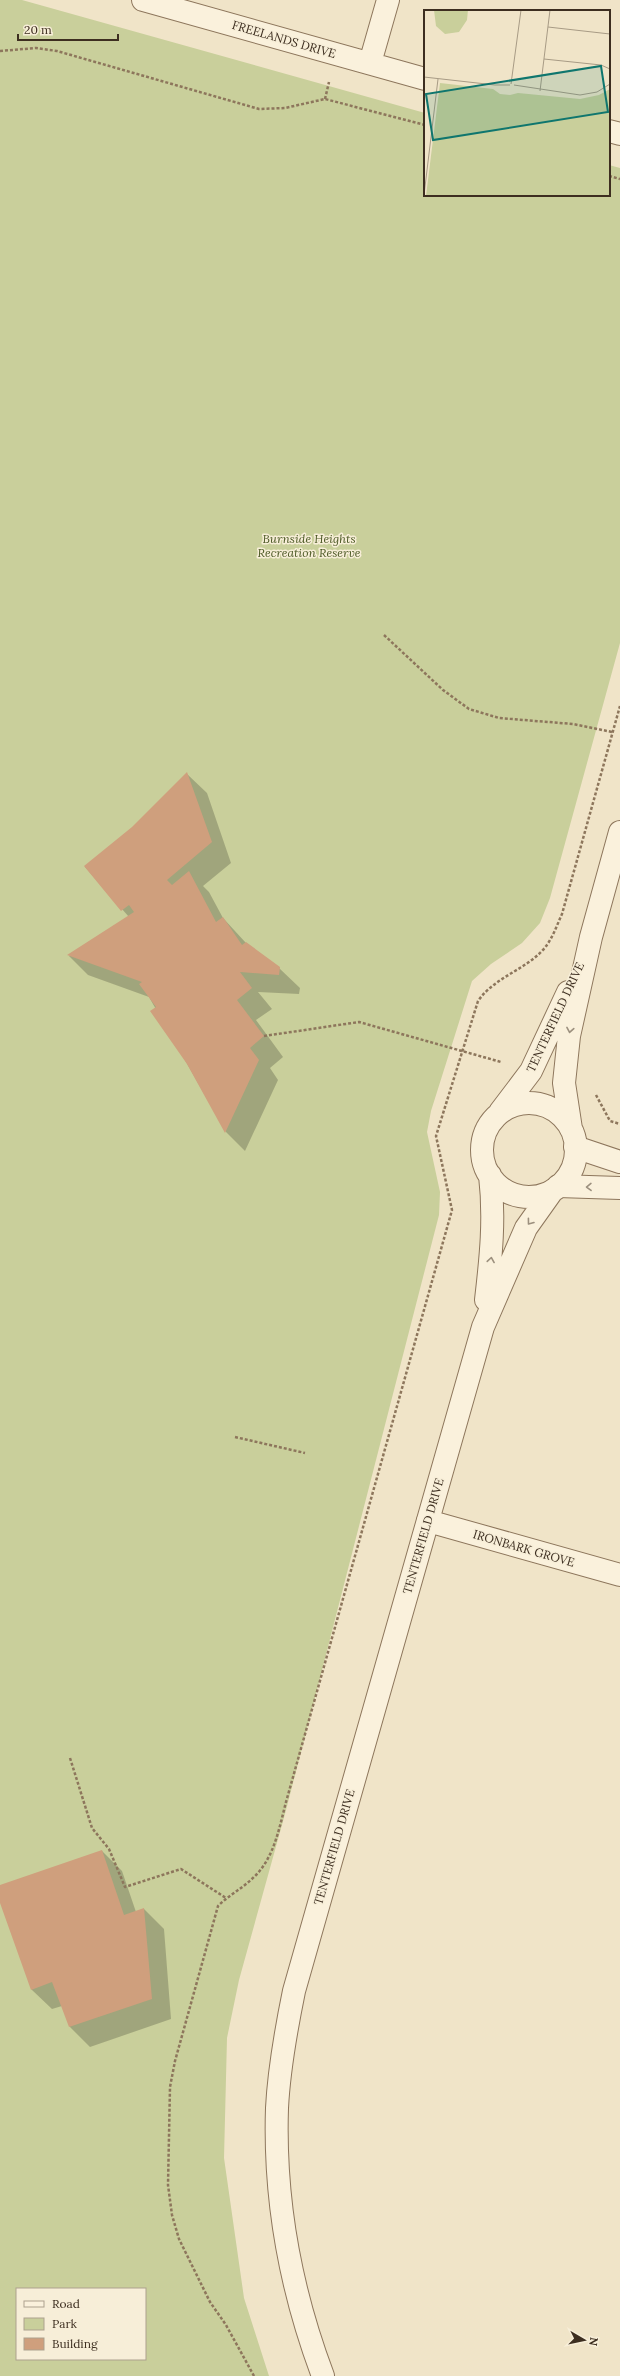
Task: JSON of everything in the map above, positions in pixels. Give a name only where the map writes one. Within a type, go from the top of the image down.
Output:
[{"type":"street","name":"FREELANDS DRIVE","points":[[143,0],[424,79]]},
{"type":"street","points":[[370,63],[388,0]]},
{"type":"street","points":[[610,131],[620,134]]},
{"type":"street","name":"TENTERFIELD DRIVE","points":[[573,1138],[565,1096],[565,1071],[572,1021],[591,937],[620,832]]},
{"type":"street","name":"TENTERFIELD DRIVE","points":[[498,1114],[531,1070],[560,1012],[591,937]]},
{"type":"street","points":[[524,1103],[538,1104],[552,1109],[563,1118],[573,1138],[572,1166],[566,1178],[555,1188],[534,1197],[520,1196],[505,1191],[490,1175],[482,1154],[483,1139],[489,1125],[498,1114],[511,1107],[524,1103]]},
{"type":"street","points":[[573,1138],[620,1162]]},
{"type":"street","name":"TENTERFIELD DRIVE","points":[[483,1327],[492,1250],[493,1200],[490,1175]]},
{"type":"street","points":[[555,1188],[620,1188]]},
{"type":"street","name":"TENTERFIELD DRIVE","points":[[323,2376],[308,2338],[295,2288],[283,2223],[278,2166],[277,2108],[283,2049],[294,1991],[483,1327],[526,1228],[555,1188]]},
{"type":"street","name":"IRONBARK GROVE","points":[[428,1521],[620,1576]]},
{"type":"path","points":[[0,51],[36,48],[58,50],[259,109],[285,108],[325,99],[424,125]]},
{"type":"path","points":[[610,176],[620,179]]},
{"type":"path","points":[[384,635],[443,690],[469,709],[499,718],[573,724],[612,732]]},
{"type":"path","points":[[254,2376],[226,2324],[210,2302],[179,2239],[172,2214],[168,2185],[168,2114],[175,2061],[214,1915],[218,1906],[226,1898],[253,1878],[264,1865],[272,1852],[452,1210],[436,1136],[478,1001],[486,990],[541,952],[551,939],[562,914],[620,706]]},
{"type":"path","points":[[264,1036],[359,1022],[531,1070]]},
{"type":"path","points":[[593,1090],[610,1121],[620,1124]]},
{"type":"path","points":[[236,1437],[305,1453]]},
{"type":"path","points":[[70,1758],[92,1828],[109,1850],[125,1887],[181,1869],[226,1898]]},
{"type":"green space","name":"Burnside Heights Recreation Reserve","points":[[0,0],[22,0],[424,113],[424,196],[610,196],[610,165],[620,168],[620,643],[550,898],[540,923],[522,943],[491,964],[472,981],[431,1111],[427,1132],[440,1192],[439,1215],[285,1814],[239,1980],[227,2038],[224,2158],[244,2298],[269,2376],[0,2376]]},
{"type":"building","points":[[187,772],[212,842],[167,880],[172,885],[189,871],[216,922],[223,917],[242,945],[246,942],[280,967],[279,975],[240,972],[252,988],[237,1000],[264,1036],[250,1048],[259,1060],[225,1133],[187,1064],[150,1011],[156,1007],[139,984],[142,982],[67,955],[134,912],[129,905],[121,911],[84,866],[132,827]]},
{"type":"building","points":[[102,1850],[124,1915],[144,1908],[152,1999],[69,2027],[52,1982],[31,1990],[0,1903],[0,1885]]}]
